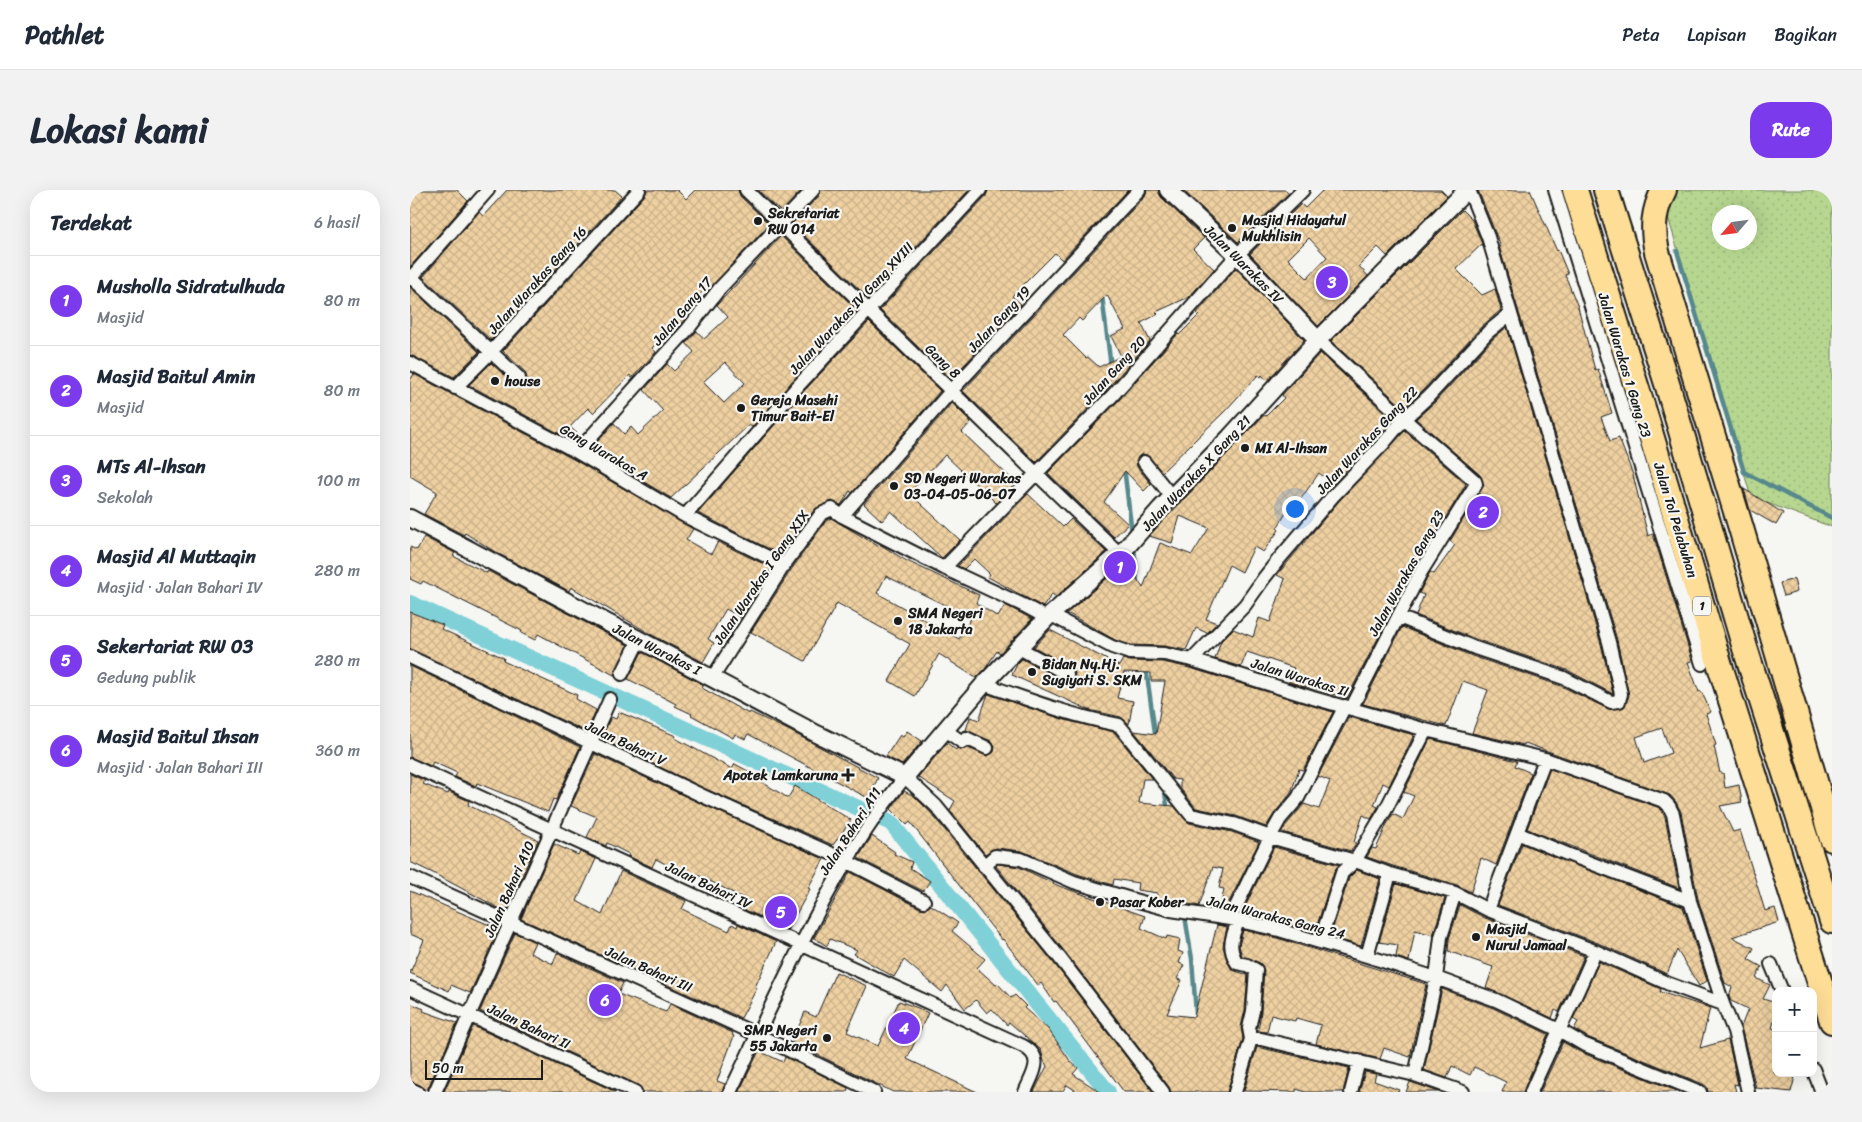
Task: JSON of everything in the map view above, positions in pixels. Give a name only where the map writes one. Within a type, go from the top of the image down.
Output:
[{"type":"highway","name":"Jalan Tol Pelabuhan","points":[[1575,190],[1724,678],[1832,1021]]},
{"type":"highway","name":"1","points":[[1606,190],[1668,387],[1746,648],[1832,921]]},
{"type":"highway","points":[[1664,190],[1658,201],[1653,224],[1656,252],[1741,528],[1832,839]]},
{"type":"street","points":[[488,190],[410,278],[519,378]]},
{"type":"street","name":"Jalan Warakas Gang 16","points":[[455,388],[492,352],[639,190]]},
{"type":"street","name":"Gang 8","points":[[746,190],[1036,474],[1126,548]]},
{"type":"street","name":"Jalan Gang 17","points":[[577,452],[688,329],[720,288],[813,190]]},
{"type":"street","name":"Jalan Warakas IV Gang XVIII","points":[[685,516],[798,386],[980,190]]},
{"type":"street","name":"Jalan Gang 19","points":[[842,516],[952,390],[1139,190]]},
{"type":"street","name":"Jalan Warakas IV","points":[[1168,190],[1237,255],[1318,340]]},
{"type":"street","name":"Jalan Gang 20","points":[[944,568],[1112,396],[1237,255],[1302,190]]},
{"type":"street","points":[[1399,616],[1475,648],[1564,678],[1611,702],[1619,701],[1621,694],[1609,642],[1488,237],[1468,190]]},
{"type":"street","name":"Jalan Warakas X Gang 21","points":[[905,778],[984,684],[1049,616],[1126,548],[1318,340],[1468,190]]},
{"type":"street","name":"Jalan Warakas 1 Gang 23","points":[[1554,190],[1702,664]]},
{"type":"street","name":"Jalan Warakas Gang 22","points":[[1192,660],[1245,605],[1279,559],[1404,419],[1429,396],[1488,332],[1510,314]]},
{"type":"street","name":"Jalan Warakas Gang 23","points":[[1252,1039],[1250,1028],[1256,970],[1247,965],[1237,963],[1230,946],[1234,920],[1270,837],[1280,819],[1298,798],[1399,616],[1421,572],[1476,484],[1476,481],[1404,419],[1318,340]]},
{"type":"street","name":"Gang Warakas A","points":[[410,363],[577,452],[685,516],[784,565]]},
{"type":"street","points":[[1144,462],[1172,497]]},
{"type":"street","name":"Jalan Warakas I Gang XIX","points":[[712,677],[784,565],[821,514],[832,509],[842,516]]},
{"type":"street","name":"Jalan Warakas II","points":[[842,516],[944,568],[1112,647],[1130,653],[1164,654],[1192,660],[1313,698],[1426,730],[1545,759],[1664,801],[1673,814],[1690,902],[1723,1004],[1734,1031],[1748,1092]]},
{"type":"street","name":"Jalan Warakas I","points":[[410,518],[817,734],[905,778]]},
{"type":"street","points":[[622,674],[639,640]]},
{"type":"street","points":[[1019,648],[1067,674]]},
{"type":"street","name":"Jalan Bahari V","points":[[410,657],[705,797],[830,853]]},
{"type":"street","points":[[984,684],[1049,708],[1119,725],[1191,815],[1234,824],[1270,837],[1355,861],[1390,874],[1455,893],[1488,910],[1595,951],[1669,984],[1723,1004]]},
{"type":"street","name":"Jalan Bahari A10","points":[[436,1092],[610,699]]},
{"type":"street","points":[[945,730],[962,742],[966,738],[987,748]]},
{"type":"street","points":[[1320,942],[1342,873],[1355,861],[1385,811],[1426,730]]},
{"type":"street","points":[[1488,910],[1545,759]]},
{"type":"street","name":"Jalan Bahari IV","points":[[410,765],[1023,1046],[1032,1051],[1036,1060],[1035,1069],[1025,1092]]},
{"type":"street","points":[[905,778],[936,806],[1059,957],[1163,1092]]},
{"type":"street","name":"Jalan Bahari A11","points":[[730,1092],[802,944],[846,861],[905,778]]},
{"type":"street","points":[[1517,833],[1690,902]]},
{"type":"street","name":"Jalan Warakas Gang 24","points":[[984,866],[995,856],[1021,859],[1074,882],[1171,910],[1234,920],[1367,956],[1496,1000],[1583,1044],[1700,1092]]},
{"type":"street","points":[[846,861],[924,901]]},
{"type":"street","points":[[1367,956],[1390,874]]},
{"type":"street","name":"Jalan Bahari III","points":[[410,877],[758,1034],[874,1092]]},
{"type":"street","points":[[1415,1075],[1436,978],[1441,937],[1455,893]]},
{"type":"street","points":[[1531,1092],[1558,1030],[1584,979],[1595,951]]},
{"type":"street","points":[[1771,964],[1780,987]]},
{"type":"street","name":"Jalan Bahari II","points":[[410,988],[634,1092]]},
{"type":"street","points":[[1235,1092],[1252,1039],[1261,1039],[1415,1075],[1463,1092]]},
{"type":"street","points":[[1351,1092],[1359,1061]]},
{"type":"street","points":[[1816,1077],[1822,1092]]},
{"type":"street","points":[[410,1089],[417,1092]]},
{"type":"green space","points":[[1660,190],[1832,190],[1832,527],[1751,497]]},
{"type":"building","points":[[410,190],[457,190],[468,201],[410,267]]},
{"type":"building","points":[[507,190],[615,190],[622,196],[491,340],[423,277],[479,212],[483,216]]},
{"type":"building","points":[[647,190],[677,190],[686,199],[695,190],[738,190],[740,196],[769,224],[706,293],[704,290],[684,311],[681,315],[685,319],[675,332],[672,328],[652,348],[656,352],[632,378],[630,375],[593,413],[588,408],[570,427],[580,436],[575,442],[469,385],[491,363],[514,384],[521,386],[525,383],[527,379],[525,372],[503,351],[645,195]]},
{"type":"building","points":[[758,190],[802,190],[781,212]]},
{"type":"building","points":[[821,190],[969,190],[868,298],[792,224],[819,196]]},
{"type":"building","points":[[988,190],[1128,190],[1062,260],[1055,253],[1012,296],[1021,304],[951,379],[880,310],[986,196]]},
{"type":"building","points":[[1147,190],[1158,190],[1161,197],[1204,238],[1193,249],[1214,269],[1189,297],[1156,312],[1158,314],[1141,323],[1150,341],[1106,390],[1036,462],[963,391],[1145,196]],"holes":[[[1107,295],[1125,329],[1111,336],[1121,356],[1099,367],[1088,357],[1086,358],[1063,335],[1079,318],[1082,321]]]},
{"type":"building","points":[[1183,190],[1286,190],[1289,193],[1238,242]]},
{"type":"building","points":[[1323,190],[1441,190],[1447,196],[1387,256],[1378,247],[1359,266],[1368,276],[1318,326],[1250,254],[1301,204],[1305,208]],"holes":[[[1309,238],[1327,257],[1307,278],[1288,259]]]},
{"type":"building","points":[[1478,190],[1530,190],[1568,274],[1565,275],[1578,307],[1595,370],[1598,369],[1612,413],[1601,417],[1610,441],[1619,438],[1633,475],[1648,536],[1653,534],[1690,653],[1692,661],[1688,662],[1699,692],[1701,691],[1711,712],[1706,714],[1716,745],[1714,746],[1720,773],[1723,773],[1725,788],[1739,785],[1742,802],[1720,806],[1733,832],[1740,830],[1765,911],[1775,908],[1779,922],[1732,937],[1754,948],[1748,959],[1762,967],[1756,978],[1770,985],[1763,999],[1772,1002],[1772,1077],[1795,1077],[1791,1092],[1756,1088],[1741,1027],[1748,1009],[1731,1001],[1729,996],[1732,987],[1725,983],[1698,899],[1681,812],[1670,795],[1525,743],[1524,745],[1472,733],[1488,690],[1463,681],[1446,726],[1363,704],[1402,627],[1472,656],[1561,686],[1608,709],[1624,707],[1629,696],[1617,640],[1499,246],[1501,247]],"holes":[[[1662,728],[1671,753],[1644,763],[1636,737]]]},
{"type":"building","points":[[1462,210],[1472,220],[1482,244],[1456,269],[1482,295],[1495,289],[1501,310],[1482,326],[1404,408],[1331,341]]},
{"type":"building","points":[[781,236],[857,310],[752,427],[749,425],[671,498],[590,450],[614,423],[624,434],[631,427],[638,435],[663,411],[644,390],[667,364],[674,371],[694,352],[686,343],[697,331],[704,339],[728,317],[717,305]],"holes":[[[725,362],[745,383],[724,403],[703,382]]]},
{"type":"building","points":[[1236,268],[1304,340],[1267,381],[1262,375],[1261,377],[1258,375],[1225,411],[1162,472],[1147,455],[1142,454],[1139,456],[1136,460],[1137,467],[1151,484],[1144,491],[1125,471],[1104,502],[1128,524],[1114,537],[1048,473],[1118,401],[1178,334],[1199,315],[1197,313]]},
{"type":"building","points":[[410,287],[479,352],[454,377],[410,355]]},
{"type":"building","points":[[869,322],[940,391],[852,493],[850,491],[841,505],[832,501],[815,509],[781,555],[698,513],[804,391]]},
{"type":"building","points":[[1507,327],[1601,644],[1613,694],[1567,670],[1478,640],[1416,615],[1424,595],[1419,593],[1430,572],[1434,574],[1455,545],[1450,541],[1484,485],[1480,475],[1416,419],[1435,402],[1494,338]]},
{"type":"building","points":[[1320,353],[1393,420],[1333,484],[1319,473],[1298,503],[1294,500],[1277,528],[1279,530],[1263,552],[1254,547],[1242,572],[1229,565],[1206,619],[1217,623],[1207,633],[1196,628],[1186,650],[1164,646],[1131,645],[1115,640],[1067,613],[1126,562],[1143,588],[1160,543],[1192,555],[1209,528],[1180,516],[1172,543],[1149,536],[1264,415],[1266,416],[1284,398],[1282,395]]},
{"type":"building","points":[[414,374],[573,459],[693,529],[686,540],[711,554],[718,542],[772,568],[741,618],[726,609],[708,639],[714,643],[703,662],[654,636],[571,587],[569,591],[497,553],[465,533],[464,535],[424,514],[437,492],[410,476],[410,380]]},
{"type":"building","name":"SD Negeri Warakas 03-04-05-06-07","points":[[952,403],[971,422],[962,432],[1016,483],[996,503],[945,455],[909,493],[960,540],[942,558],[891,511],[882,521],[864,504]]},
{"type":"building","points":[[1405,431],[1466,484],[1437,532],[1432,528],[1411,563],[1416,565],[1387,614],[1390,615],[1347,698],[1289,682],[1294,668],[1247,652],[1241,667],[1215,659],[1221,641],[1233,629],[1253,637],[1259,618],[1270,622],[1285,579],[1277,575],[1339,501]]},
{"type":"building","points":[[1744,489],[1783,513],[1776,525],[1750,510]]},
{"type":"building","points":[[1028,494],[1063,527],[1071,519],[1106,552],[1056,597],[1052,594],[1043,607],[988,577],[990,574],[974,559],[964,569],[958,566]]},
{"type":"building","points":[[831,518],[878,546],[881,545],[905,560],[979,595],[976,603],[998,617],[1005,605],[1032,619],[1000,653],[997,651],[985,669],[976,678],[939,654],[915,696],[889,681],[910,644],[837,603],[805,661],[751,632],[791,570],[826,521]],"holes":[[[886,576],[971,618],[959,639],[877,593]]]},
{"type":"building","points":[[424,537],[455,553],[453,556],[487,573],[488,571],[628,645],[614,675],[538,634],[535,640],[521,633],[522,631],[423,581],[421,584],[410,579],[410,547],[417,550]]},
{"type":"building","points":[[1794,579],[1797,592],[1784,596],[1780,583]]},
{"type":"building","points":[[410,612],[443,625],[441,629],[504,658],[503,661],[577,695],[576,699],[596,710],[587,732],[410,649]]},
{"type":"building","points":[[1050,630],[1119,666],[1123,659],[1163,662],[1190,668],[1333,712],[1303,770],[1299,769],[1291,793],[1266,827],[1236,816],[1196,808],[1180,788],[1180,780],[1173,779],[1134,731],[1156,734],[1165,681],[1151,681],[1151,673],[1124,672],[1117,698],[1133,701],[1129,724],[1121,717],[1089,710],[1012,675],[1017,664],[1022,659],[1064,681],[1068,682],[1074,678],[1075,673],[1071,667],[1034,647]]},
{"type":"building","points":[[642,652],[704,685],[702,688],[749,714],[750,712],[790,731],[878,778],[868,798],[748,734],[745,739],[735,734],[733,738],[675,706],[676,704],[628,679]]},
{"type":"building","points":[[410,666],[580,747],[556,800],[553,799],[548,812],[477,783],[476,786],[455,777],[457,773],[433,762],[431,766],[410,757]]},
{"type":"building","points":[[988,694],[1065,720],[1114,732],[1152,779],[1143,779],[1139,803],[1174,806],[1189,823],[1232,832],[1259,842],[1225,910],[1220,909],[1224,889],[1219,888],[1223,869],[1213,867],[1199,906],[1157,898],[1157,893],[1137,890],[1138,883],[1114,879],[1113,885],[1077,874],[1022,851],[996,848],[985,854],[950,810],[955,801],[918,777],[947,743],[956,750],[957,748],[961,750],[968,748],[987,756],[994,752],[995,747],[991,741],[966,730],[970,717],[979,720]]},
{"type":"building","points":[[619,712],[676,736],[675,738],[732,769],[735,764],[759,777],[757,779],[788,798],[795,786],[851,820],[833,845],[708,790],[601,739],[611,717],[616,719]]},
{"type":"building","points":[[1349,717],[1414,735],[1389,786],[1383,783],[1374,805],[1378,807],[1371,819],[1363,815],[1354,842],[1356,843],[1351,851],[1282,832],[1304,804],[1319,809],[1330,781],[1318,776]]},
{"type":"building","points":[[907,731],[922,741],[902,765],[886,756],[900,735],[903,737]]},
{"type":"building","points":[[1430,739],[1517,761],[1515,766],[1531,773],[1496,865],[1481,858],[1471,892],[1457,885],[1367,857],[1372,848],[1376,849],[1393,814],[1403,819],[1414,796],[1404,792]]},
{"type":"building","points":[[595,754],[824,859],[788,929],[745,910],[749,901],[698,875],[696,880],[656,859],[652,867],[628,856],[629,854],[607,843],[606,846],[587,837],[597,817],[571,806]]},
{"type":"building","points":[[1550,769],[1660,808],[1665,817],[1679,888],[1527,829]]},
{"type":"building","points":[[410,774],[425,781],[423,784],[448,794],[449,792],[469,801],[468,805],[538,840],[506,912],[410,862]]},
{"type":"building","points":[[904,791],[914,796],[930,812],[1053,962],[1153,1092],[1124,1092],[1056,1001],[1054,1002],[1041,983],[1038,985],[910,822],[907,825],[891,809]]},
{"type":"building","points":[[872,836],[895,852],[894,854],[912,862],[910,868],[930,881],[923,891],[858,858]]},
{"type":"building","points":[[554,844],[578,855],[580,852],[596,859],[577,901],[602,915],[621,871],[686,901],[682,909],[707,921],[729,931],[732,924],[737,927],[738,924],[776,942],[755,987],[757,988],[741,1018],[521,919]]},
{"type":"building","points":[[1522,844],[1683,907],[1707,981],[1699,986],[1677,950],[1667,974],[1598,943],[1498,905]]},
{"type":"building","points":[[1274,847],[1339,865],[1334,871],[1315,932],[1242,913]]},
{"type":"building","points":[[998,864],[1019,867],[1059,886],[1145,916],[1141,928],[1166,939],[1167,936],[1180,939],[1178,951],[1183,953],[1179,963],[1184,965],[1177,979],[1182,980],[1167,1014],[1194,1017],[1217,925],[1227,927],[1223,946],[1227,961],[1232,970],[1248,975],[1245,1010],[1241,1027],[1243,1039],[1227,1092],[1171,1092],[1065,952],[996,866]]},
{"type":"building","points":[[1357,870],[1380,879],[1361,946],[1330,937],[1349,878]]},
{"type":"building","points":[[850,872],[920,908],[925,909],[931,905],[958,923],[952,931],[985,959],[977,968],[996,985],[998,984],[1011,998],[1015,995],[1026,1006],[1024,1008],[1048,1029],[1071,1062],[1078,1068],[1073,1074],[1100,1092],[1078,1092],[1067,1085],[1062,1092],[1034,1092],[1047,1066],[1041,1050],[1009,1022],[1007,1025],[992,1009],[987,1013],[976,1000],[965,1009],[947,985],[942,992],[904,960],[894,977],[854,954],[857,950],[830,939],[827,946],[814,938]]},
{"type":"building","points":[[1396,884],[1445,898],[1433,935],[1415,930],[1409,961],[1396,957],[1398,945],[1379,942]]},
{"type":"building","points":[[410,891],[499,929],[470,993],[451,985],[449,991],[410,973],[424,940],[410,934]]},
{"type":"building","points":[[1460,905],[1485,918],[1584,956],[1559,1012],[1555,1010],[1552,1018],[1486,988],[1493,967],[1448,951],[1449,939]]},
{"type":"building","points":[[1243,930],[1277,938],[1426,984],[1410,1057],[1384,1048],[1380,1059],[1316,1044],[1321,1025],[1296,1018],[1295,1021],[1271,1015],[1267,1032],[1258,1031],[1264,970],[1260,963],[1242,956],[1239,946]]},
{"type":"building","points":[[515,933],[535,942],[530,953],[553,964],[557,953],[623,983],[618,994],[666,1012],[670,1004],[733,1033],[732,1035],[734,1036],[717,1081],[725,1084],[722,1092],[643,1092],[638,1085],[480,1011]]},
{"type":"building","points":[[1599,962],[1661,989],[1660,992],[1710,1008],[1700,1048],[1728,1040],[1738,1085],[1734,1084],[1736,1092],[1708,1092],[1707,1087],[1703,1084],[1587,1037],[1574,1029],[1578,1022],[1573,1019]]},
{"type":"building","name":"SMP Negeri 55 Jakarta","points":[[836,972],[867,986],[847,1032],[878,1046],[899,1001],[918,1008],[928,1013],[907,1059],[977,1092],[893,1092],[792,1042],[805,1012],[816,1017]]},
{"type":"building","points":[[1442,989],[1493,1008],[1548,1034],[1523,1092],[1502,1092],[1506,1082],[1474,1067],[1470,1075],[1452,1066],[1447,1078],[1424,1070]]},
{"type":"building","points":[[410,1003],[424,1009],[423,1011],[457,1023],[427,1090],[410,1081]]},
{"type":"building","points":[[473,1026],[616,1092],[444,1092]]},
{"type":"building","points":[[1563,1042],[1580,1052],[1679,1092],[1540,1092]]},
{"type":"building","points":[[1257,1047],[1349,1068],[1343,1092],[1306,1092],[1296,1089],[1296,1092],[1244,1091]]},
{"type":"building","points":[[759,1051],[783,1062],[785,1057],[848,1088],[847,1092],[739,1092]]},
{"type":"building","points":[[1365,1072],[1376,1074],[1374,1081],[1399,1090],[1398,1092],[1359,1092]]},
{"type":"building","points":[[1410,1082],[1413,1083],[1439,1092],[1406,1092]]},
{"type":"waterway","points":[[1677,251],[1744,472],[1832,518]]},
{"type":"waterway","points":[[1102,296],[1111,367]]},
{"type":"waterway","points":[[1124,467],[1132,534]]},
{"type":"waterway","points":[[1134,546],[1137,583]]},
{"type":"waterway","points":[[410,603],[891,823],[1108,1092]]},
{"type":"waterway","points":[[1146,668],[1156,740]]},
{"type":"waterway","points":[[1164,787],[1168,811]]},
{"type":"waterway","points":[[1182,898],[1192,959],[1196,1014]]},
{"type":"place","name":"Sekretariat RW 014","points":[[758,221]]},
{"type":"place","name":"Masjid Hidayatul Mukhlisin","points":[[1232,228]]},
{"type":"place","name":"MTs Al-Ihsan","points":[[1332,282]]},
{"type":"place","name":"house","points":[[495,381]]},
{"type":"place","name":"Gereja Masehi Timur Bait-El","points":[[741,408]]},
{"type":"place","name":"MI Al-Ihsan","points":[[1245,448]]},
{"type":"place","name":"SD Negeri Warakas 03-04-05-06-07","points":[[894,486]]},
{"type":"place","name":"Masjid Baitul Amin","points":[[1483,512]]},
{"type":"place","name":"Musholla Sidratulhuda","points":[[1120,567]]},
{"type":"place","name":"SMA Negeri 18 Jakarta","points":[[898,621]]},
{"type":"place","name":"Bidan Ny.Hj. Sugiyati S. SKM","points":[[1032,672]]},
{"type":"place","name":"Apotek Lamkaruna","points":[[848,775]]},
{"type":"place","name":"Pasar Kober","points":[[1100,902]]},
{"type":"place","name":"Sekertariat RW 03","points":[[781,912]]},
{"type":"place","name":"Masjid Nurul Jamaal","points":[[1476,937]]},
{"type":"place","name":"Masjid Baitul Ihsan","points":[[605,1000]]},
{"type":"place","name":"Masjid Al Muttaqin","points":[[904,1028]]},
{"type":"place","name":"SMP Negeri 55 Jakarta","points":[[827,1038]]}]
